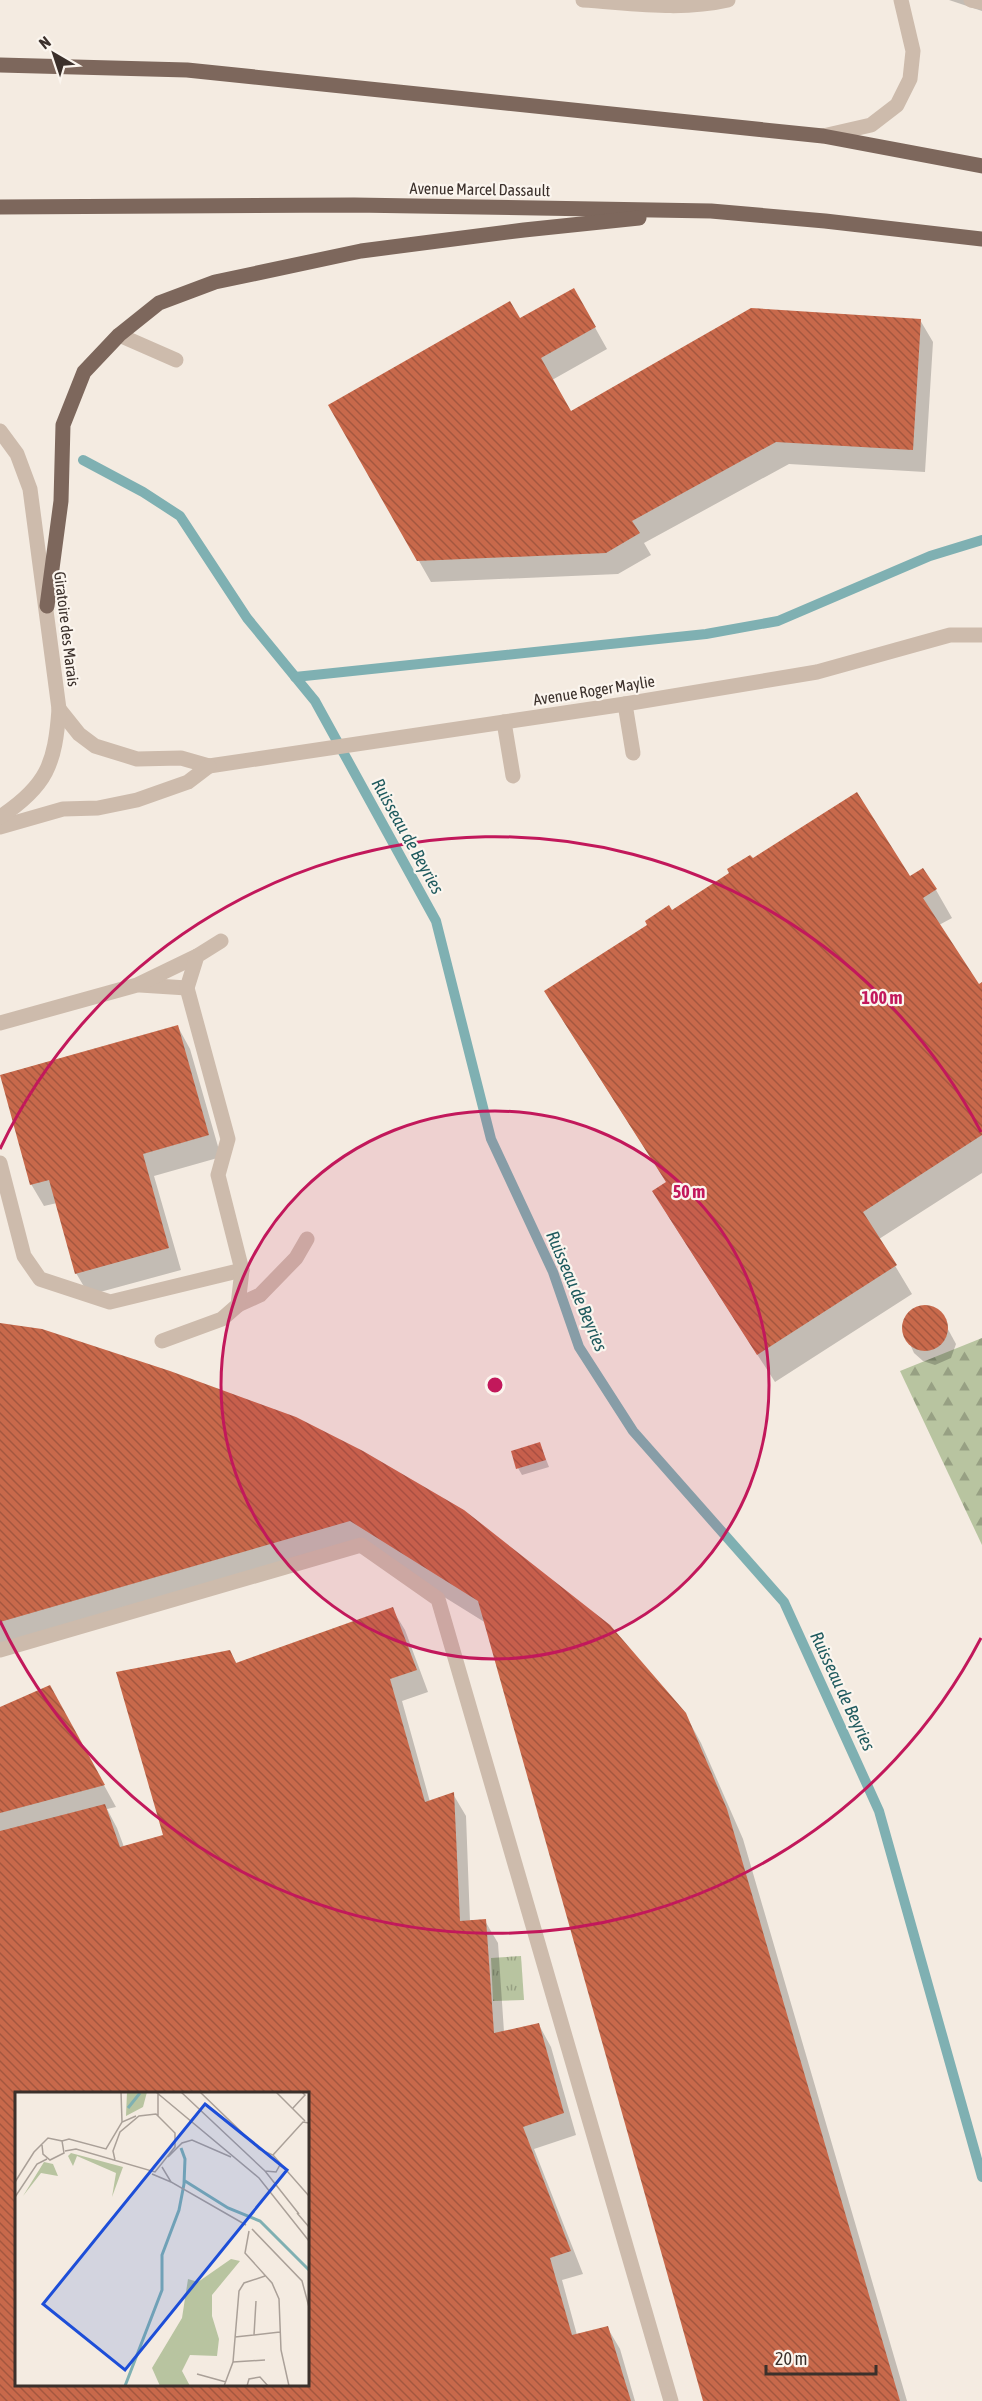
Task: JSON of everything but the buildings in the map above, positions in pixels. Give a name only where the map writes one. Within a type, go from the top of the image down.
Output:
[{"type":"main road","points":[[0,65],[187,70],[823,136],[982,166]]},
{"type":"main road","name":"Avenue Marcel Dassault","points":[[0,207],[354,206],[711,211],[958,234],[982,239]]},
{"type":"main road","points":[[47,606],[61,501],[63,424],[84,372],[119,335],[159,303],[215,282],[361,251],[501,233],[711,211]]},
{"type":"main road","name":"Avenue Marcel Dassault","points":[[958,234],[982,232]]},
{"type":"street","points":[[583,0],[703,6],[728,0]]},
{"type":"street","points":[[823,136],[871,125],[897,105],[910,79],[914,51],[901,0]]},
{"type":"street","points":[[971,0],[982,2]]},
{"type":"street","points":[[119,335],[176,360]]},
{"type":"street","name":"Giratoire des Marais","points":[[0,431],[17,454],[30,489],[59,709],[56,743],[49,768],[35,789],[0,818]]},
{"type":"street","name":"Avenue Roger Maylie","points":[[59,709],[79,734],[95,746],[137,759],[181,758],[208,766],[625,704],[817,672],[950,635],[982,635]]},
{"type":"street","points":[[625,704],[633,753]]},
{"type":"street","points":[[504,722],[513,776]]},
{"type":"street","name":"Avenue Roger Maylie","points":[[0,827],[63,809],[98,808],[137,800],[188,782],[208,766]]},
{"type":"street","points":[[0,1023],[137,985],[197,956],[221,941]]},
{"type":"street","points":[[197,956],[187,988],[228,1139],[218,1175],[242,1270],[238,1305]]},
{"type":"street","points":[[137,985],[187,988]]},
{"type":"street","points":[[0,1163],[24,1256],[40,1279],[110,1302],[242,1270]]},
{"type":"street","points":[[162,1341],[222,1319],[238,1305],[260,1295],[296,1258],[307,1239]]},
{"type":"street","points":[[0,1650],[361,1545],[438,1599],[671,2401]]},
{"type":"green space","points":[[982,1338],[982,1545],[900,1371]]},
{"type":"green space","points":[[521,1956],[524,2000],[493,2001],[491,1958]]},
{"type":"waterway","name":"Ruisseau de Beyries","points":[[83,460],[143,492],[180,516],[247,618],[315,701],[436,921],[491,1139],[553,1272],[579,1347],[633,1431],[784,1602],[879,1811],[982,2177]]},
{"type":"waterway","points":[[295,677],[706,634],[778,621],[930,556],[982,540]]}]
